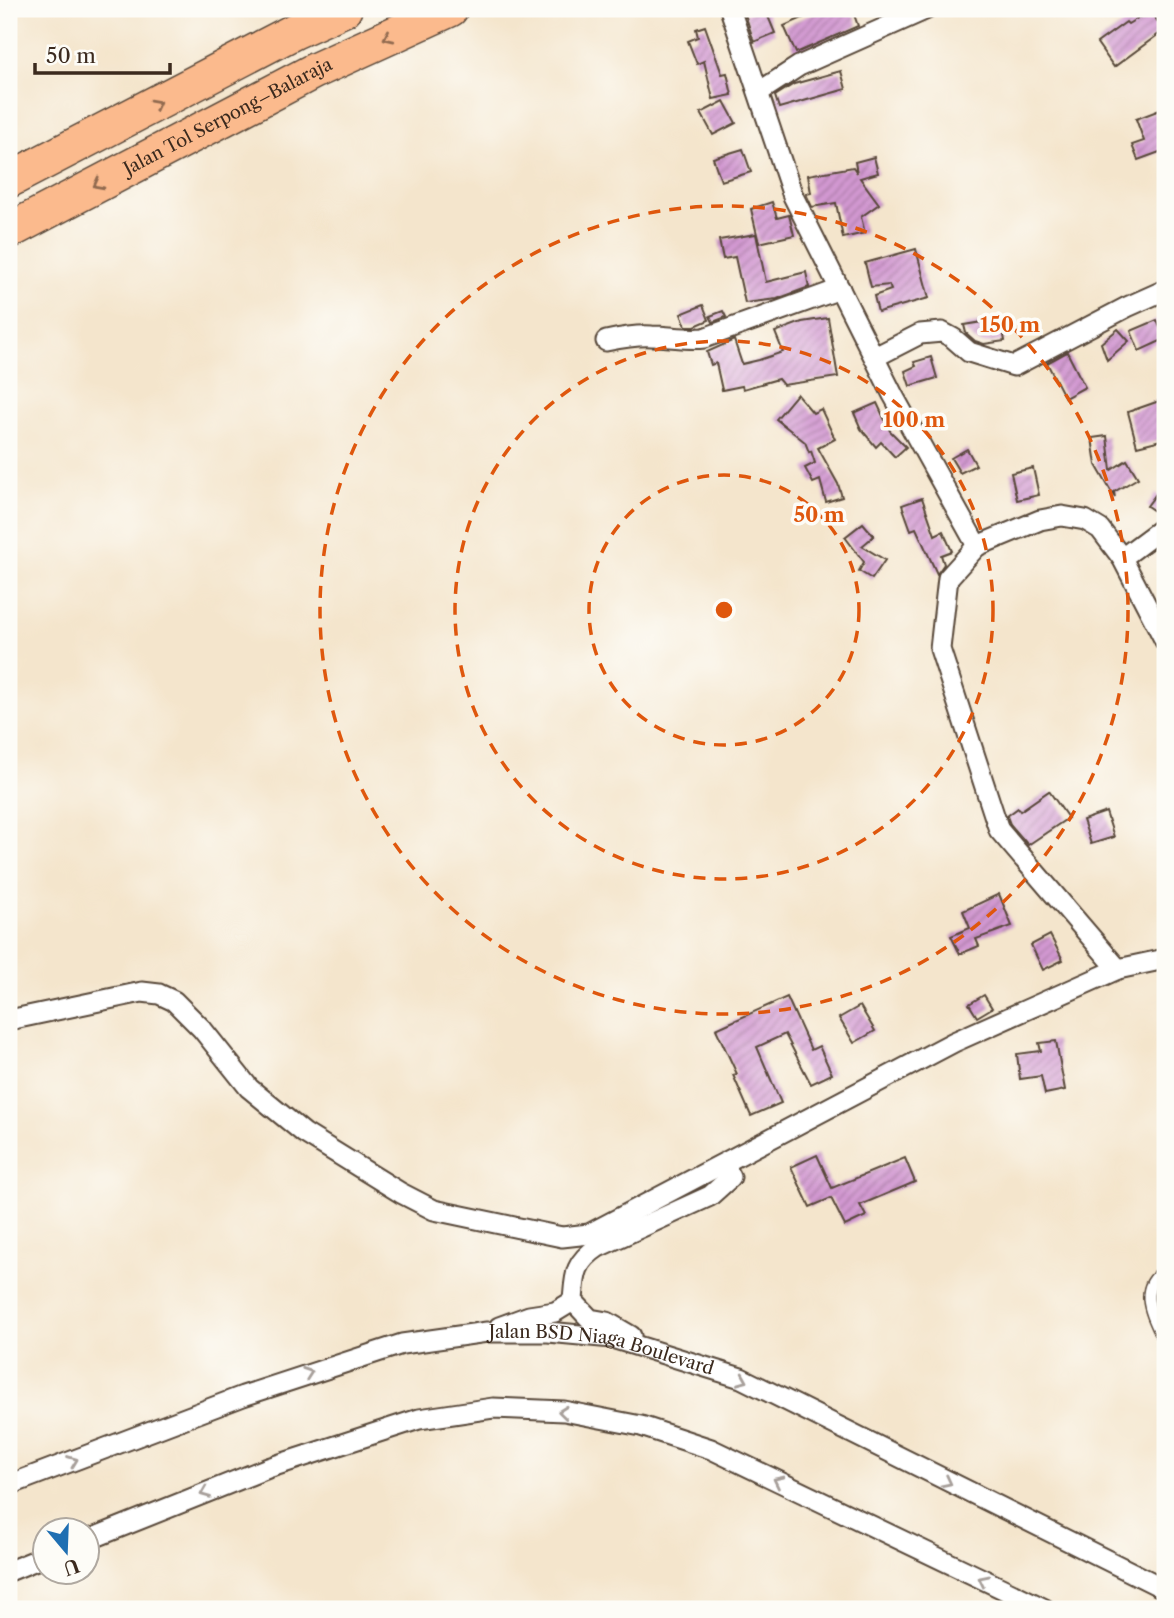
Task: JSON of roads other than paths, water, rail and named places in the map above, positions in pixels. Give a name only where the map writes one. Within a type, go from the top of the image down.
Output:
[{"type":"highway","points":[[9,180],[295,31],[344,9]]},
{"type":"highway","name":"Jalan Tol Serpong–Balaraja","points":[[9,231],[314,71],[450,9]]},
{"type":"street","points":[[730,9],[793,196],[893,395],[977,546]]},
{"type":"street","points":[[759,92],[799,66],[927,9]]},
{"type":"street","points":[[606,341],[635,336],[686,340],[704,338],[840,289]]},
{"type":"street","points":[[875,356],[920,334],[942,332],[969,352],[1014,366],[1165,289]]},
{"type":"street","points":[[1118,969],[999,830],[940,649],[948,578],[977,546],[1040,520],[1062,516],[1085,520],[1100,529],[1122,558],[1165,640]]},
{"type":"street","points":[[1122,558],[1165,526]]},
{"type":"street","points":[[9,1020],[142,992],[159,994],[174,1001],[202,1030],[249,1088],[304,1133],[379,1181],[433,1210],[562,1237],[589,1234],[954,1042],[1118,969],[1165,959]]},
{"type":"street","points":[[659,1352],[607,1322],[590,1319],[573,1301],[576,1269],[585,1255],[598,1247],[710,1196],[732,1177],[724,1164]]},
{"type":"street","points":[[488,1332],[529,1315],[555,1312],[573,1301]]},
{"type":"street","name":"Jalan BSD Niaga Boulevard","points":[[9,1485],[243,1396],[402,1344],[488,1332],[548,1332],[612,1338],[741,1378],[1165,1589]]},
{"type":"street","points":[[102,1533],[268,1468],[419,1419],[493,1408],[564,1411],[640,1426],[711,1449],[1045,1609]]},
{"type":"street","points":[[9,1571],[32,1562]]},
{"type":"lane","points":[[1165,1270],[1149,1285],[1147,1293],[1165,1344]]}]
